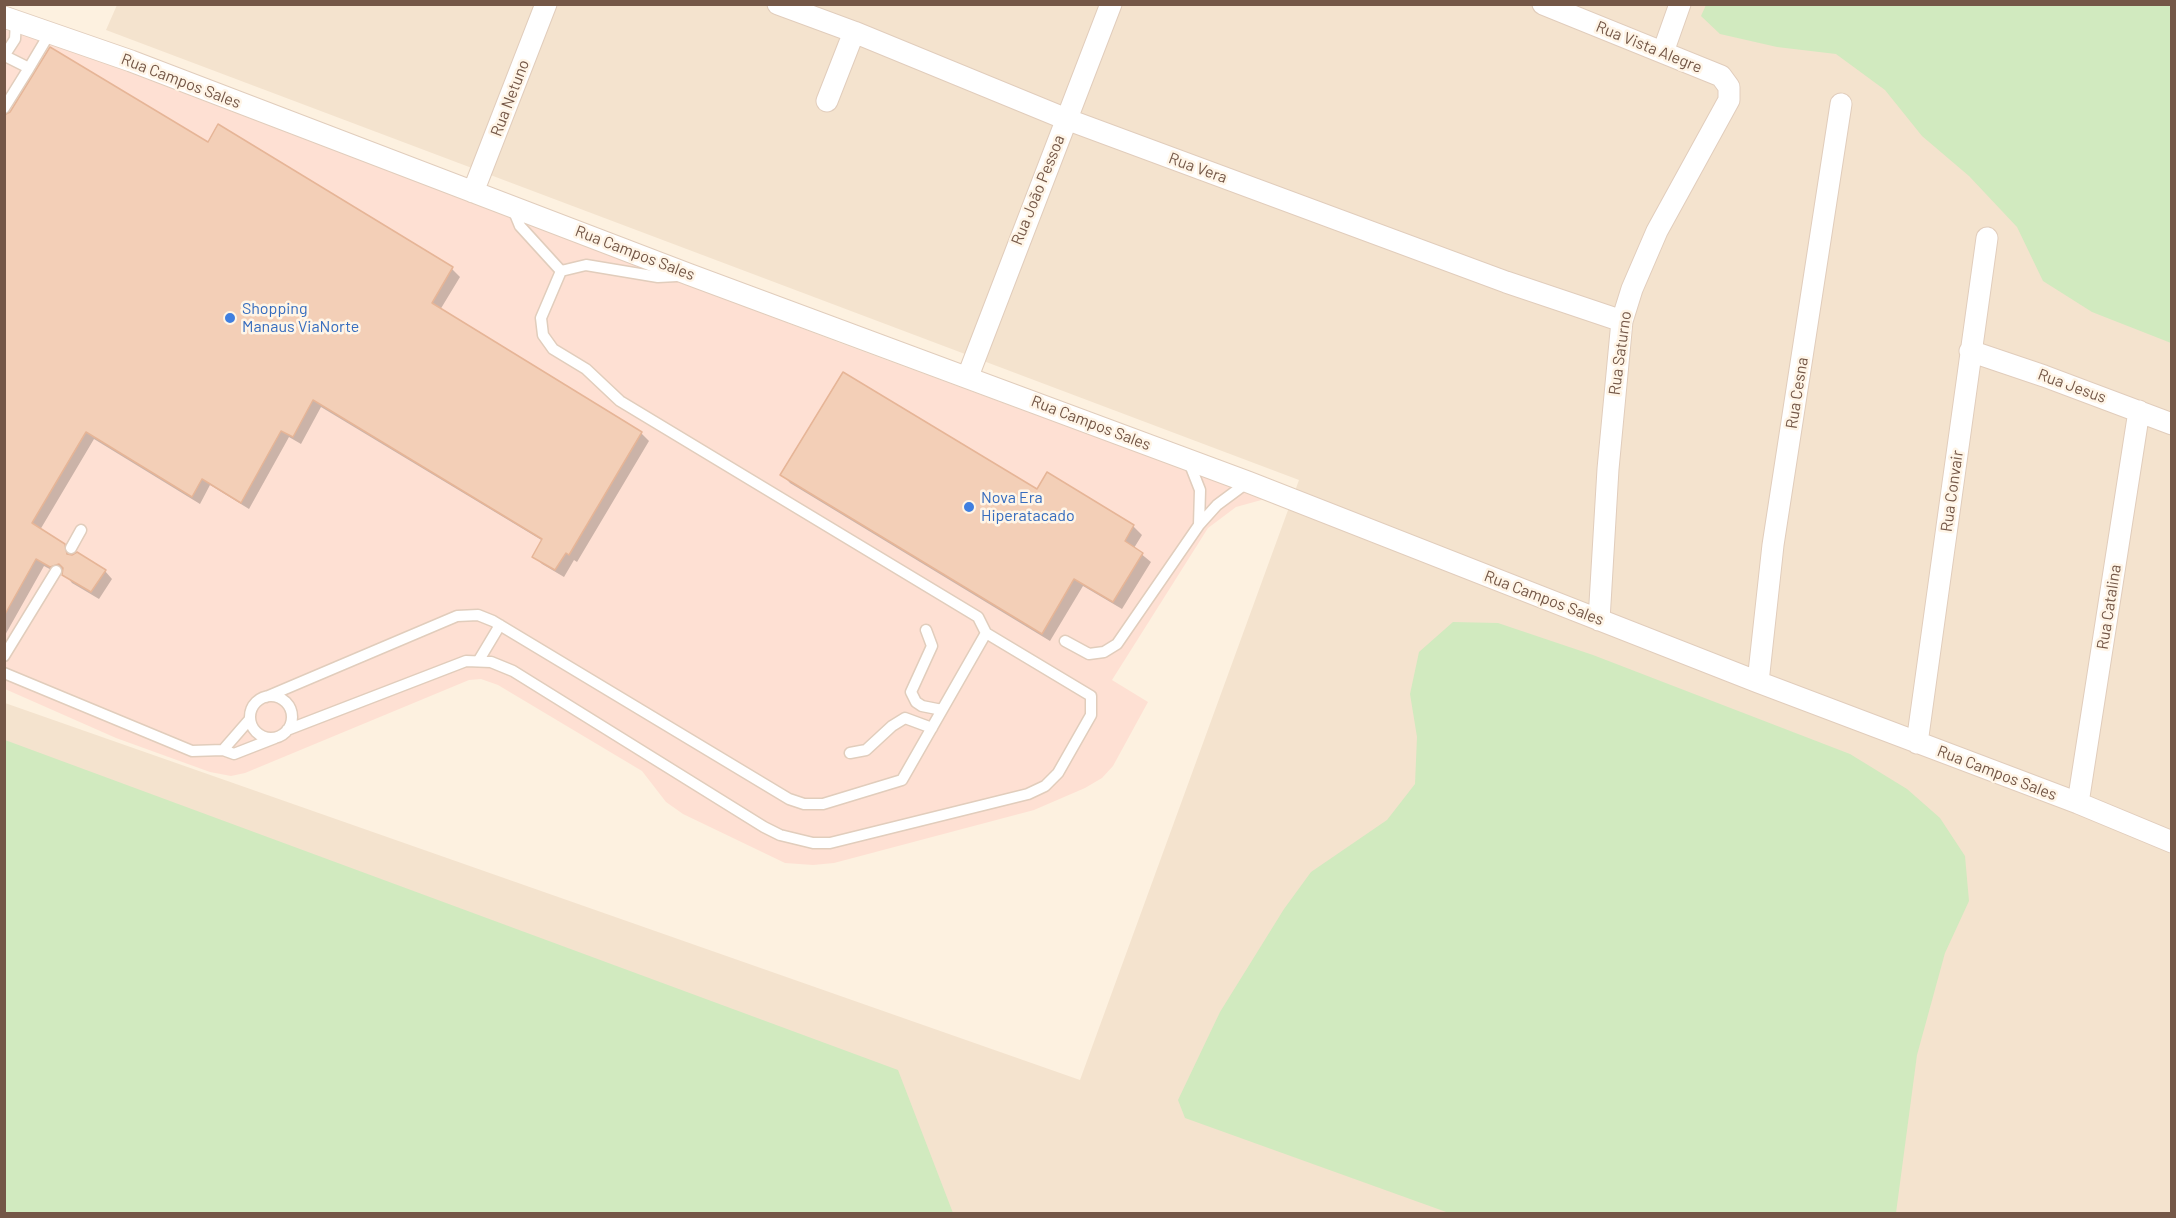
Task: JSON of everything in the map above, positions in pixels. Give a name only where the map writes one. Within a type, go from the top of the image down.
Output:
[{"type":"street","name":"Rua Netuno","points":[[473,192],[546,4]]},
{"type":"street","name":"Rua Vera","points":[[778,4],[854,32],[1066,119],[1495,278],[1622,321]]},
{"type":"street","name":"Rua João Pessoa","points":[[968,376],[1111,4]]},
{"type":"street","name":"Rua Vista Alegre","points":[[1543,4],[1721,76]]},
{"type":"street","points":[[1663,52],[1680,4]]},
{"type":"street","name":"Rua Campos Sales","points":[[10,18],[51,31],[688,274],[968,376],[1248,482],[1758,682],[2078,803],[2172,842]]},
{"type":"street","points":[[827,101],[854,32]]},
{"type":"street","name":"Rua Saturno","points":[[1599,620],[1608,457],[1622,321],[1632,289],[1657,231],[1729,100],[1729,87],[1721,76]]},
{"type":"street","name":"Rua Cesna","points":[[1758,682],[1773,545],[1840,104]]},
{"type":"street","name":"Rua Convair","points":[[1917,743],[1986,238]]},
{"type":"street","name":"Rua Jesus","points":[[1970,351],[2172,424]]},
{"type":"street","name":"Rua Catalina","points":[[2078,803],[2139,411]]},
{"type":"lane","points":[[10,18],[15,39],[5,56],[28,68]]},
{"type":"lane","points":[[4,108],[51,31]]},
{"type":"lane","points":[[511,206],[520,226],[561,271]]},
{"type":"lane","points":[[561,271],[586,265],[658,277],[688,274]]},
{"type":"lane","points":[[4,673],[192,751],[223,750],[234,754],[275,738],[287,730],[466,661],[479,660],[502,665],[513,671],[764,827],[796,840],[830,843],[1028,794],[1045,786],[1058,773],[1091,715],[1091,696],[986,633],[978,617],[620,401],[586,369],[553,349],[543,335],[542,318],[561,271]]},
{"type":"lane","points":[[1187,459],[1200,490],[1199,525]]},
{"type":"lane","points":[[1065,641],[1089,654],[1104,652],[1117,644],[1199,525],[1217,505],[1248,482]]},
{"type":"lane","points":[[71,548],[81,530]]},
{"type":"lane","points":[[4,656],[56,571]]},
{"type":"lane","points":[[275,738],[261,736],[251,726],[250,719],[254,705],[266,697],[457,615],[478,615],[500,625],[789,799],[804,804],[823,804],[902,780],[986,633]]},
{"type":"lane","points":[[479,660],[500,625]]},
{"type":"lane","points":[[926,630],[933,646],[911,692],[916,702],[922,706],[942,710]]},
{"type":"lane","points":[[266,697],[280,698],[290,709],[291,723],[287,730]]},
{"type":"lane","points":[[850,753],[866,750],[891,726],[905,718],[932,728]]},
{"type":"lane","points":[[223,750],[250,719]]},
{"type":"shaded area","points":[[117,5],[2171,5],[2171,1213],[5,1214],[5,703],[1080,1080],[1299,480],[106,30]]},
{"type":"shaded area","points":[[5,30],[26,33],[843,344],[1265,499],[1236,507],[1208,528],[1112,680],[1148,702],[1113,766],[1102,778],[1085,788],[1034,810],[834,863],[813,865],[785,863],[683,814],[666,802],[642,771],[498,685],[481,679],[469,680],[245,773],[231,776],[210,772],[116,738],[5,689]]},
{"type":"green space","points":[[1706,5],[2171,5],[2171,343],[2092,312],[2043,281],[2017,227],[1969,176],[1922,136],[1885,90],[1836,54],[1777,47],[1720,34],[1701,16]]},
{"type":"green space","points":[[1453,622],[1498,623],[1593,655],[1850,754],[1907,789],[1940,818],[1965,856],[1969,901],[1945,953],[1917,1055],[1896,1213],[1449,1213],[1185,1118],[1178,1100],[1220,1012],[1284,909],[1311,872],[1387,820],[1415,784],[1417,737],[1410,694],[1419,652]]},
{"type":"green space","points":[[5,740],[898,1070],[953,1213],[5,1213]]},
{"type":"building","name":"Shopping Manaus ViaNorte","points":[[50,47],[208,142],[218,124],[453,267],[432,303],[642,432],[569,555],[566,553],[555,570],[532,557],[542,539],[313,400],[293,437],[281,431],[241,503],[202,479],[192,497],[86,432],[32,523],[65,544],[67,554],[72,555],[77,552],[106,570],[91,592],[62,575],[63,568],[59,564],[50,567],[36,559],[4,616],[4,115],[10,112]]},
{"type":"building","name":"Nova Era Hiperatacado","points":[[843,372],[1037,489],[1047,472],[1134,525],[1125,541],[1143,553],[1113,602],[1074,579],[1042,634],[780,475]]},
{"type":"place","name":"Shopping Manaus ViaNorte","points":[[230,318]]},
{"type":"place","name":"Nova Era Hiperatacado","points":[[969,507]]}]
